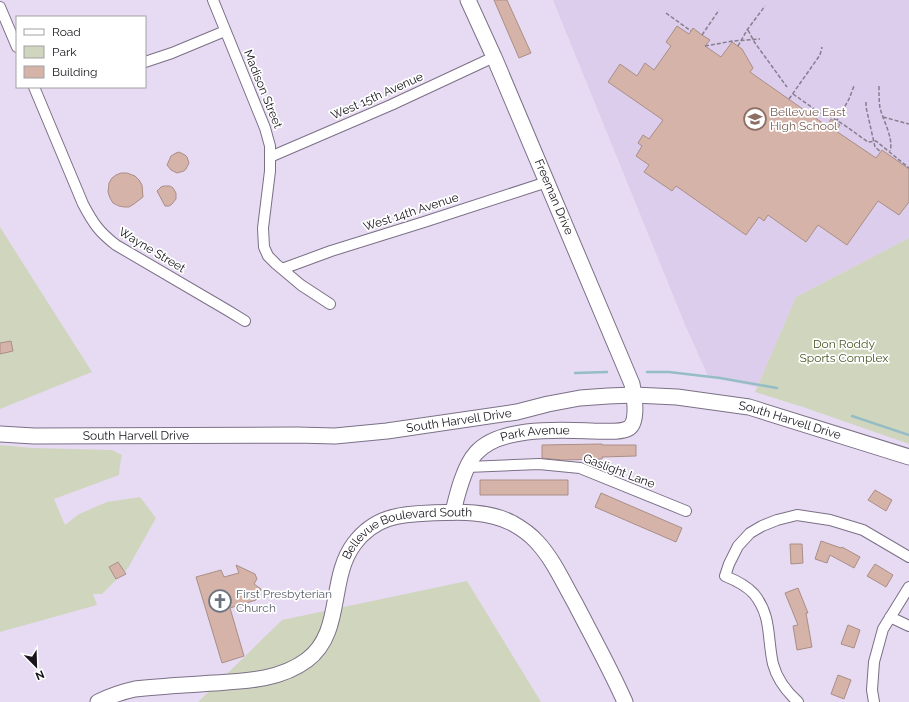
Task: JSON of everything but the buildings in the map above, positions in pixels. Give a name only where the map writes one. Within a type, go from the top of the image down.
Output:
[{"type":"street","name":"Madison Street","points":[[213,0],[265,128],[270,146],[270,172],[263,228],[264,247],[268,256],[276,264],[301,285],[330,304]]},
{"type":"street","name":"Freeman Drive","points":[[468,0],[494,57],[632,384],[634,395]]},
{"type":"street","points":[[0,7],[16,45]]},
{"type":"street","points":[[146,62],[172,53],[226,31]]},
{"type":"street","name":"West 15th Avenue","points":[[270,157],[494,57]]},
{"type":"street","name":"Wayne Street","points":[[34,88],[83,204],[90,217],[104,236],[116,245],[245,321]]},
{"type":"street","name":"West 14th Avenue","points":[[282,268],[547,182]]},
{"type":"street","name":"South Harvell Drive","points":[[0,434],[34,436],[335,436],[386,432],[517,412],[580,398],[634,395],[677,397],[749,407],[909,457]]},
{"type":"street","name":"Park Avenue","points":[[453,512],[456,498],[467,467],[476,454],[492,441],[518,434],[538,431],[609,431],[629,428],[634,420],[634,395]]},
{"type":"street","name":"Gaslight Lane","points":[[467,467],[539,464],[580,468],[686,511]]},
{"type":"street","name":"Bellevue Boulevard South","points":[[98,702],[121,692],[134,690],[260,679],[283,673],[300,665],[312,656],[325,638],[332,618],[342,568],[347,555],[363,534],[380,521],[395,516],[453,512],[483,514],[504,520],[523,530],[537,542],[555,567],[607,662],[625,702]]},
{"type":"street","points":[[798,702],[789,693],[780,680],[773,665],[767,621],[762,606],[753,593],[740,583],[725,576],[738,546],[750,533],[762,526],[777,520],[797,515],[830,520],[863,530],[909,557]]},
{"type":"street","points":[[874,702],[872,690],[874,662],[883,629],[909,587]]},
{"type":"street","points":[[890,617],[909,626]]},
{"type":"path","points":[[738,46],[747,30],[765,6]]},
{"type":"path","points":[[702,35],[719,10]]},
{"type":"path","points":[[666,13],[691,31]]},
{"type":"path","points":[[748,30],[787,87]]},
{"type":"path","points":[[706,46],[741,40],[760,39]]},
{"type":"path","points":[[789,99],[820,55],[822,47]]},
{"type":"path","points":[[836,121],[849,99],[854,86]]},
{"type":"path","points":[[879,86],[879,103],[890,139],[891,146],[889,151]]},
{"type":"path","points":[[793,94],[820,112],[825,113],[868,142],[876,140],[909,168]]},
{"type":"path","points":[[866,102],[875,147],[881,152]]},
{"type":"path","points":[[883,117],[909,124]]},
{"type":"shaded area","name":"Bellevue East High School","points":[[553,0],[909,0],[909,238],[796,297],[757,387],[708,376],[686,327]]},
{"type":"green space","points":[[0,227],[92,372],[0,409]]},
{"type":"green space","name":"Don Roddy Sports Complex","points":[[909,238],[909,444],[755,392],[796,297]]},
{"type":"green space","points":[[0,445],[33,448],[112,450],[122,455],[119,475],[54,499],[65,525],[79,514],[107,502],[140,497],[156,518],[128,568],[102,594],[93,594],[97,605],[0,632]]},
{"type":"green space","points":[[467,581],[541,702],[198,702],[282,620]]},
{"type":"waterway","points":[[575,373],[607,372]]},
{"type":"waterway","points":[[647,372],[669,372],[720,378],[777,388]]},
{"type":"waterway","points":[[852,416],[909,435]]},
{"type":"place","name":"Bellevue East High School","points":[[755,119]]},
{"type":"place","name":"First Presbyterian Church","points":[[220,601]]}]
